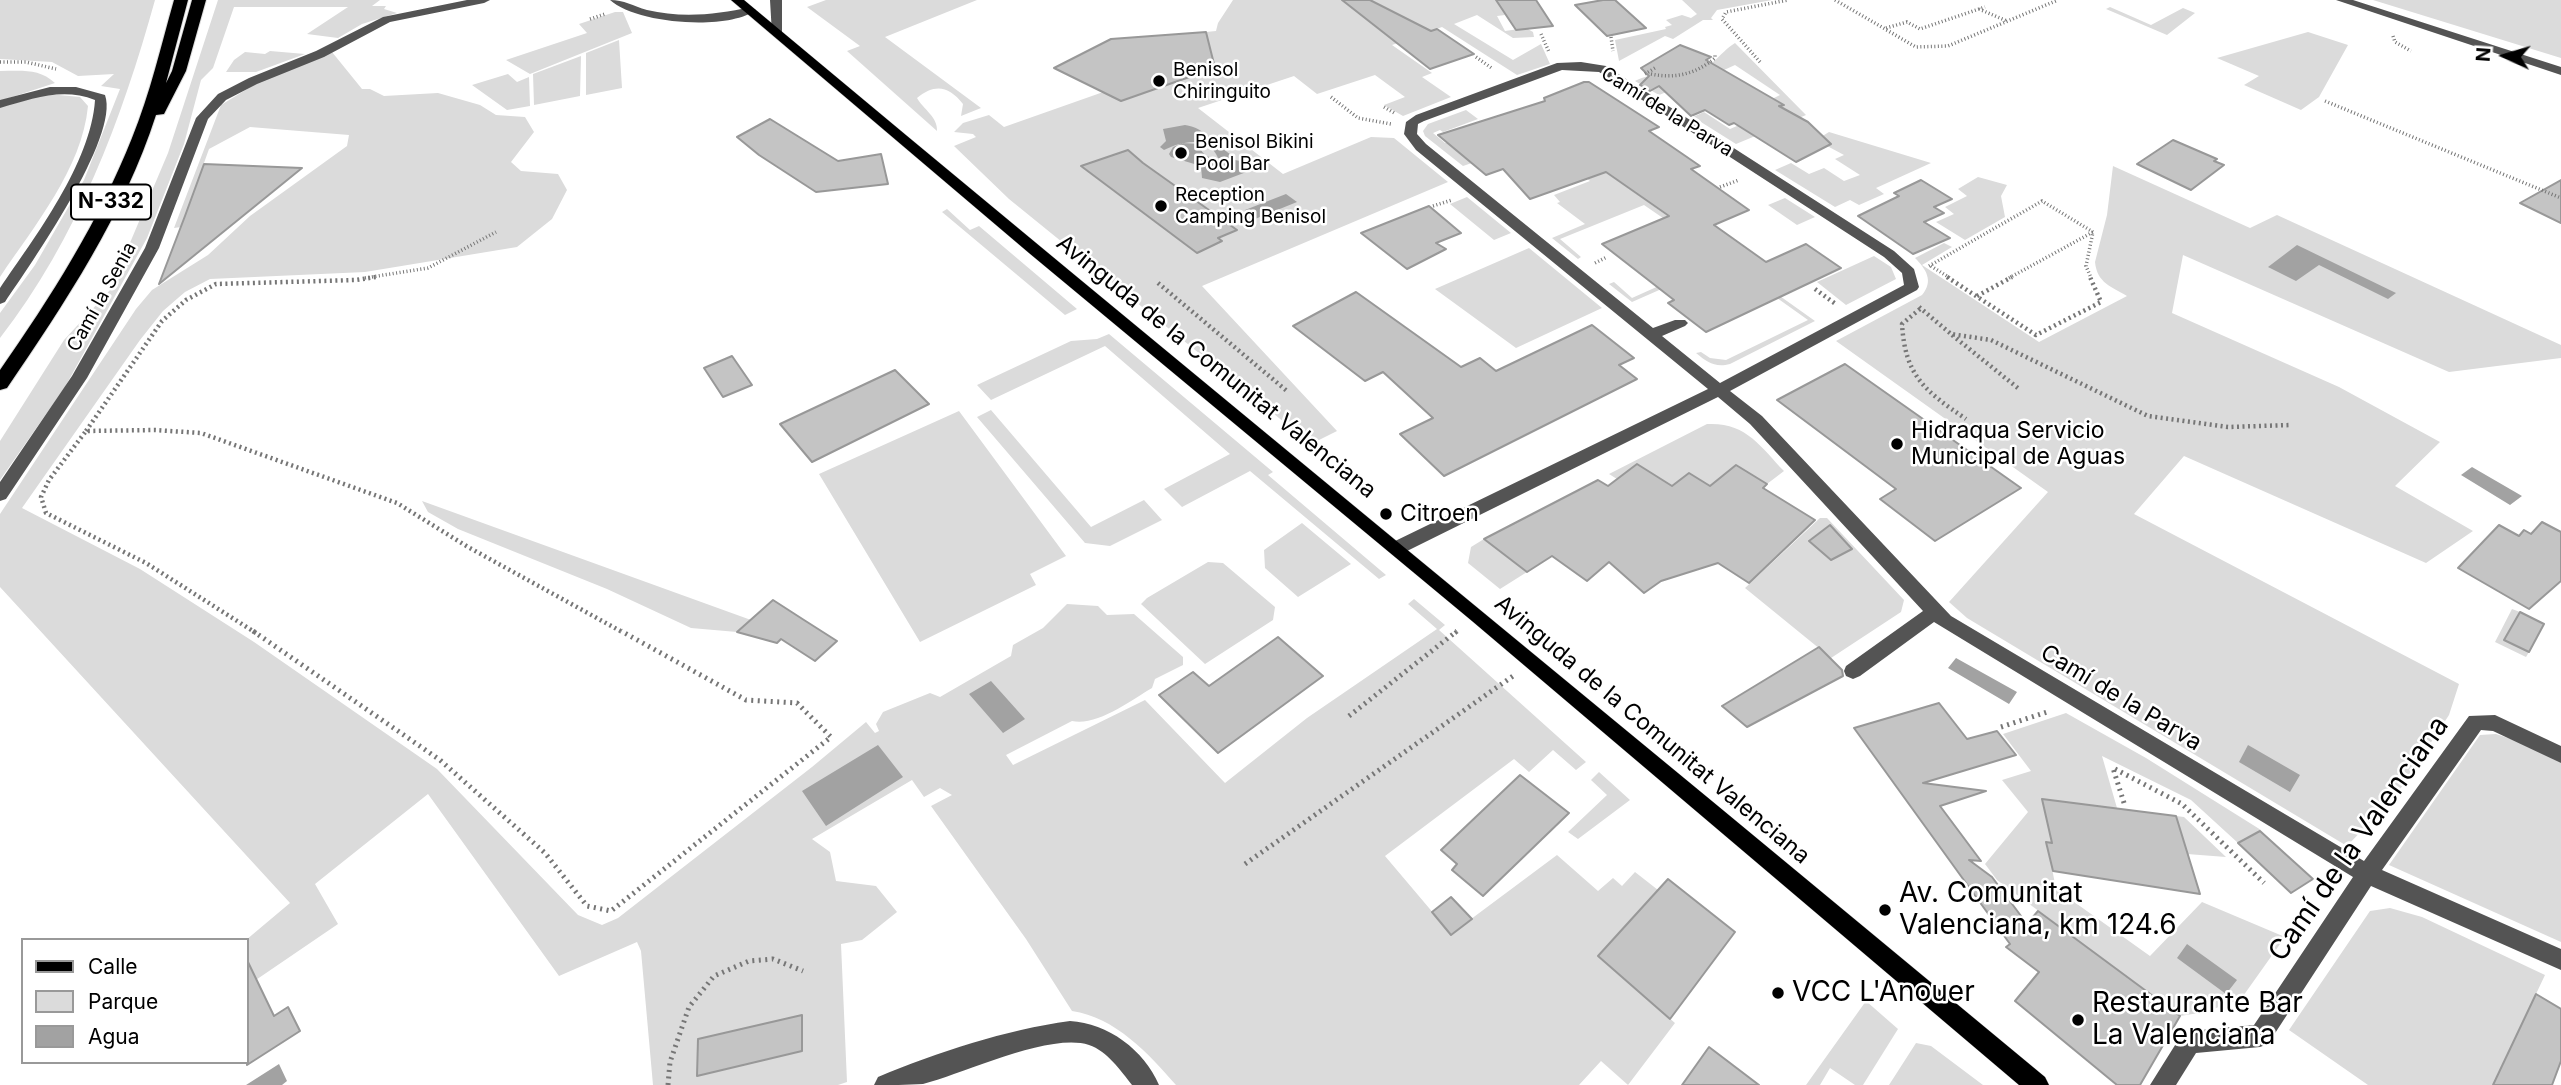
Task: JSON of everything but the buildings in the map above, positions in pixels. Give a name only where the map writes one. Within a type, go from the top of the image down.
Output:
[{"type":"highway","name":"N-332","points":[[0,384],[78,267],[100,228],[140,138],[181,0]]},
{"type":"highway","points":[[140,138],[162,107],[179,71],[199,0]]},
{"type":"main road","name":"Avinguda de la Comunitat Valenciana","points":[[737,0],[1034,250],[1479,616],[2037,1085]]},
{"type":"street","name":"Camí la Senia","points":[[0,495],[79,378],[152,248],[202,118],[222,97],[253,80],[320,54],[387,19],[484,0]]},
{"type":"street","points":[[616,0],[638,12],[720,19],[750,10]]},
{"type":"street","points":[[2342,0],[2561,71]]},
{"type":"street","points":[[778,34],[779,1]]},
{"type":"street","name":"Camí de la Parva","points":[[1901,294],[1912,287],[1912,277],[1903,265],[1889,254],[1602,69],[1561,66],[1420,118],[1409,128],[1413,139],[1421,147],[1756,420],[1944,621],[2367,874],[2561,960]]},
{"type":"street","points":[[0,104],[54,89],[85,90],[101,98],[103,110],[79,168],[56,211],[0,299]]},
{"type":"street","points":[[1397,548],[1719,390],[1901,294]]},
{"type":"street","points":[[1653,334],[1680,323]]},
{"type":"street","points":[[1853,671],[1936,611]]},
{"type":"street","name":"Camí de la Valenciana","points":[[2162,1085],[2190,1042],[2260,1036],[2367,874],[2476,722],[2496,723],[2561,755]]},
{"type":"street","points":[[886,1085],[1047,1034],[1086,1032],[1112,1045],[1147,1085]]},
{"type":"path","points":[[1760,62],[1722,19],[1726,12],[1788,0]]},
{"type":"path","points":[[1835,0],[1916,47],[1933,48],[1948,46],[2058,0]]},
{"type":"path","points":[[1885,28],[1907,22],[1920,29],[1986,7]]},
{"type":"path","points":[[1979,9],[2008,21]]},
{"type":"path","points":[[2393,35],[2395,42],[2410,51]]},
{"type":"path","points":[[1647,73],[1676,78],[1710,62],[1715,58],[1714,53]]},
{"type":"path","points":[[0,62],[26,62],[58,69]]},
{"type":"path","points":[[1331,97],[1358,118],[1409,128]]},
{"type":"path","points":[[2325,101],[2561,198]]},
{"type":"path","points":[[2042,201],[2093,232],[2086,266],[2101,302],[2036,335],[1931,266],[2042,201]]},
{"type":"path","points":[[86,431],[201,433],[397,503],[468,547],[746,699],[797,702],[831,737],[611,911],[587,906],[545,853],[440,760],[262,637],[146,563],[46,513],[41,497],[49,480],[162,321],[186,300],[216,284],[356,280],[428,268],[496,232]]},
{"type":"path","points":[[1977,296],[2093,232]]},
{"type":"path","points":[[1158,283],[1287,391]]},
{"type":"path","points":[[1901,294],[2019,389]]},
{"type":"path","points":[[1920,309],[1902,324],[1902,349],[1917,382],[1966,419]]},
{"type":"path","points":[[1951,334],[1991,341],[2148,416],[2228,427],[2291,425]]},
{"type":"path","points":[[1349,716],[1479,616]]},
{"type":"path","points":[[1245,864],[1499,684],[1535,663]]},
{"type":"path","points":[[2001,727],[2058,708],[2068,695]]},
{"type":"path","points":[[2124,803],[2113,768],[2182,804],[2264,883]]},
{"type":"path","points":[[668,1085],[670,1062],[689,1007],[714,976],[749,961],[773,959],[803,971]]},
{"type":"green space","points":[[0,0],[155,0],[128,89],[94,176],[52,260],[0,338],[0,313],[35,265],[84,180],[120,89],[101,86],[114,74],[78,76],[52,62],[0,59]]},
{"type":"green space","points":[[218,0],[380,0],[372,6],[386,6],[384,9],[397,13],[362,24],[338,38],[307,34],[348,7],[234,7],[213,68],[201,80],[184,144],[147,238],[65,387],[0,480],[0,441],[64,340],[110,290],[168,153]]},
{"type":"green space","points":[[826,0],[977,0],[885,37],[981,108],[961,116],[963,104],[952,93],[936,89],[924,93],[917,98],[933,117],[937,131],[847,51],[860,46],[807,7]]},
{"type":"green space","points":[[1233,0],[1507,0],[1497,1],[1505,15],[1497,16],[1505,31],[1526,28],[1533,32],[1534,37],[1513,38],[1477,15],[1454,24],[1513,60],[1541,44],[1550,64],[1517,75],[1442,27],[1392,45],[1432,73],[1422,77],[1451,97],[1403,116],[1384,105],[1405,97],[1375,75],[1317,94],[1294,76],[1198,108],[1283,174],[1371,137],[1394,138],[1448,182],[1202,286],[1337,431],[1311,444],[1009,199],[954,146],[976,137],[973,134],[954,132],[963,123],[989,115],[1004,127],[1211,54],[1206,32],[1216,31]]},
{"type":"green space","points":[[1682,0],[1772,0],[1717,10],[1711,18],[1713,20],[1703,20],[1673,39],[1665,36],[1619,61],[1615,40],[1666,29],[1665,27],[1672,25],[1666,20],[1682,15],[1691,18],[1697,14]]},
{"type":"green space","points":[[2373,0],[2561,0],[2561,58]]},
{"type":"green space","points":[[2110,7],[2151,25],[2183,8],[2195,13],[2167,35],[2106,9]]},
{"type":"green space","points":[[615,12],[623,12],[632,33],[530,74],[506,60],[587,33],[579,24]]},
{"type":"green space","points":[[2308,32],[2348,45],[2319,97],[2301,110],[2244,85],[2259,76],[2217,58]]},
{"type":"green space","points":[[619,40],[622,88],[586,95],[586,53]]},
{"type":"green space","points":[[1735,43],[1806,115],[1736,144],[1693,117],[1704,112],[1730,129],[1760,116],[1758,106],[1780,95],[1735,65],[1724,70],[1732,75],[1688,93],[1679,87],[1659,95],[1635,81],[1657,75],[1683,76],[1697,73]]},
{"type":"green space","points":[[270,51],[305,54],[256,72],[226,72],[234,60],[245,52],[265,54]]},
{"type":"green space","points":[[332,52],[362,89],[370,89],[384,96],[438,93],[480,105],[496,115],[525,117],[534,132],[511,162],[521,171],[558,174],[567,190],[552,219],[517,247],[365,272],[210,279],[185,292],[163,311],[140,340],[22,508],[140,569],[254,642],[437,769],[578,915],[602,925],[618,918],[866,722],[875,733],[879,731],[876,724],[883,712],[930,693],[940,697],[1011,656],[1013,645],[1043,628],[1067,604],[1098,606],[1107,615],[1134,614],[1183,657],[1183,665],[1155,679],[1152,688],[1114,711],[1092,720],[1072,721],[1006,755],[1013,765],[1145,700],[1225,783],[1307,718],[1437,629],[1408,604],[1414,599],[1445,625],[1439,630],[1586,762],[1576,770],[1553,750],[1529,772],[1514,759],[1385,856],[1451,934],[1557,855],[1598,891],[1613,878],[1622,886],[1635,872],[1658,890],[1598,956],[1675,1023],[1628,1085],[1601,1061],[1579,1085],[1176,1085],[1143,1050],[1117,1029],[1088,1015],[1072,1011],[1026,939],[931,806],[952,795],[940,788],[924,797],[912,780],[812,839],[830,852],[836,881],[876,886],[897,912],[862,940],[841,944],[847,1082],[838,1085],[653,1085],[641,951],[637,942],[559,976],[428,794],[315,884],[338,924],[248,985],[248,938],[290,903],[0,587],[0,514],[136,309],[152,290],[208,255],[250,216],[347,146],[349,135],[250,127],[209,149],[181,227],[174,228],[221,105],[257,83]]},
{"type":"green space","points":[[581,56],[580,96],[534,105],[533,74]]},
{"type":"green space","points":[[0,71],[36,73],[55,83],[0,101]]},
{"type":"green space","points":[[508,74],[517,82],[529,77],[530,106],[507,110],[472,85]]},
{"type":"green space","points":[[48,94],[80,97],[88,106],[84,129],[54,196],[0,277],[0,107]]},
{"type":"green space","points":[[1466,110],[1478,119],[1433,133],[1445,143],[1519,147],[1463,166],[1425,136],[1423,131],[1428,124]]},
{"type":"green space","points":[[1829,132],[1931,163],[1876,188],[1884,194],[1859,205],[1850,200],[1835,207],[1775,170],[1791,163],[1809,174],[1824,168],[1844,181],[1860,175],[1835,159],[1844,155],[1816,140]]},
{"type":"green space","points":[[1586,158],[1815,321],[1730,364],[1716,365],[1704,359],[1696,353],[1701,352],[1710,358],[1726,360],[1808,320],[1725,261],[1632,302],[1609,284],[1614,282],[1632,298],[1721,258],[1644,205],[1560,239],[1581,257],[1578,259],[1552,238],[1585,224],[1557,203],[1560,202],[1554,195],[1590,181],[1568,165]]},
{"type":"green space","points":[[2113,166],[2250,228],[2277,215],[2561,345],[2561,358],[2449,372],[2183,255],[2172,313],[2339,387],[2440,442],[2395,486],[2473,531],[2426,563],[2184,456],[2134,514],[2459,684],[2449,715],[2397,794],[2347,846],[1967,618],[1949,602],[2048,492],[1836,341],[1922,295],[1928,280],[1915,258],[1944,243],[1952,247],[1922,265],[2039,342],[2127,296],[2102,280],[2095,262],[2107,215]]},
{"type":"green space","points":[[1978,177],[2007,185],[2001,196],[2005,217],[1965,240],[1936,222],[1954,214],[1945,207],[1967,196],[1958,189]]},
{"type":"green space","points":[[1467,197],[1511,233],[1494,240],[1450,204]]},
{"type":"green space","points":[[1785,198],[1815,217],[1797,225],[1768,205]]},
{"type":"green space","points":[[947,209],[970,230],[979,226],[1077,309],[1065,315],[942,212]]},
{"type":"green space","points":[[1529,248],[1602,308],[1516,348],[1435,289]]},
{"type":"green space","points":[[1874,256],[1891,267],[1896,279],[1846,305],[1817,282]]},
{"type":"green space","points":[[1109,334],[1273,472],[1268,475],[1386,575],[1379,579],[1250,471],[1182,507],[1164,489],[1230,454],[1105,346],[991,400],[977,385],[1071,341],[1097,339]]},
{"type":"green space","points":[[991,410],[1091,527],[1144,500],[1162,520],[1110,546],[1085,543],[977,417]]},
{"type":"green space","points":[[959,411],[1066,556],[1030,574],[1036,585],[920,642],[819,474]]},
{"type":"green space","points":[[1707,424],[1721,424],[1742,431],[1784,471],[1767,484],[1736,465],[1710,486],[1689,473],[1672,486],[1637,464],[1617,479],[1609,474]]},
{"type":"green space","points":[[422,501],[751,620],[737,632],[691,628],[607,589],[458,529],[428,512]]},
{"type":"green space","points":[[1820,518],[1827,518],[1904,600],[1901,612],[1831,658],[1745,588]]},
{"type":"green space","points":[[1302,523],[1351,564],[1298,597],[1265,568],[1264,550]]},
{"type":"green space","points":[[1484,539],[1527,572],[1500,589],[1468,563],[1471,547]]},
{"type":"green space","points":[[1208,562],[1223,563],[1275,607],[1273,620],[1205,664],[1141,604]]},
{"type":"green space","points":[[2512,609],[2520,612],[2504,640],[2529,652],[2526,657],[2495,642]]},
{"type":"green space","points":[[2066,713],[2146,758],[2261,830],[2238,843],[2191,800],[2102,756],[2117,808],[2042,799],[2052,843],[2047,843],[2056,889],[2150,956],[2202,902],[2285,937],[2241,999],[2205,1012],[2180,1016],[1997,880],[1985,864],[2028,812],[2002,780],[2031,771],[2003,734]]},
{"type":"green space","points":[[2496,734],[2520,742],[2561,763],[2561,942],[2389,865],[2480,735]]},
{"type":"green space","points":[[1599,772],[1630,800],[1578,839],[1568,832],[1607,795],[1591,780]]},
{"type":"green space","points":[[2176,816],[2184,817],[2226,857],[2187,854]]},
{"type":"green space","points":[[2390,908],[2422,917],[2545,975],[2493,1085],[2368,1085],[2289,1030],[2370,911]]},
{"type":"green space","points":[[1866,1001],[1898,1029],[1863,1085],[1855,1085],[1830,1068],[1820,1085],[1806,1085]]},
{"type":"green space","points":[[1916,1043],[1931,1046],[1983,1085],[1889,1085]]},
{"type":"water","points":[[1185,125],[1199,130],[1234,157],[1230,159],[1240,161],[1249,171],[1220,182],[1202,178],[1201,166],[1171,157],[1169,154],[1173,147],[1181,144],[1164,150],[1160,147],[1166,141],[1163,129]],"holes":[[[1184,143],[1202,143],[1214,151],[1218,158],[1229,159],[1210,158],[1203,153],[1199,144]]]},
{"type":"water","points":[[1286,194],[1297,202],[1255,219],[1245,210]]},
{"type":"water","points":[[2297,245],[2396,293],[2388,299],[2319,265],[2296,281],[2268,267]]},
{"type":"water","points":[[2472,467],[2522,496],[2510,505],[2461,475]]},
{"type":"water","points":[[1956,658],[2017,692],[2009,704],[1948,668]]},
{"type":"water","points":[[991,681],[1025,719],[1003,733],[969,694]]},
{"type":"water","points":[[878,745],[903,777],[826,826],[802,791]]},
{"type":"water","points":[[2248,745],[2300,775],[2290,792],[2239,762]]},
{"type":"water","points":[[2187,944],[2237,980],[2226,994],[2177,958]]},
{"type":"water","points":[[279,1064],[287,1081],[282,1085],[246,1085]]},
{"type":"place","name":"Benisol Chiringuito","points":[[1159,81]]},
{"type":"place","name":"Benisol Bikini Pool Bar","points":[[1181,153]]},
{"type":"place","name":"Reception Camping Benisol","points":[[1161,206]]},
{"type":"place","name":"Hidraqua Servicio Municipal de Aguas","points":[[1897,444]]},
{"type":"place","name":"Citroen","points":[[1386,514]]},
{"type":"place","name":"Av. Comunitat Valenciana, km 124.6","points":[[1885,910]]},
{"type":"place","name":"VCC L'Anouer","points":[[1778,993]]},
{"type":"place","name":"Restaurante Bar La Valenciana","points":[[2078,1020]]}]
